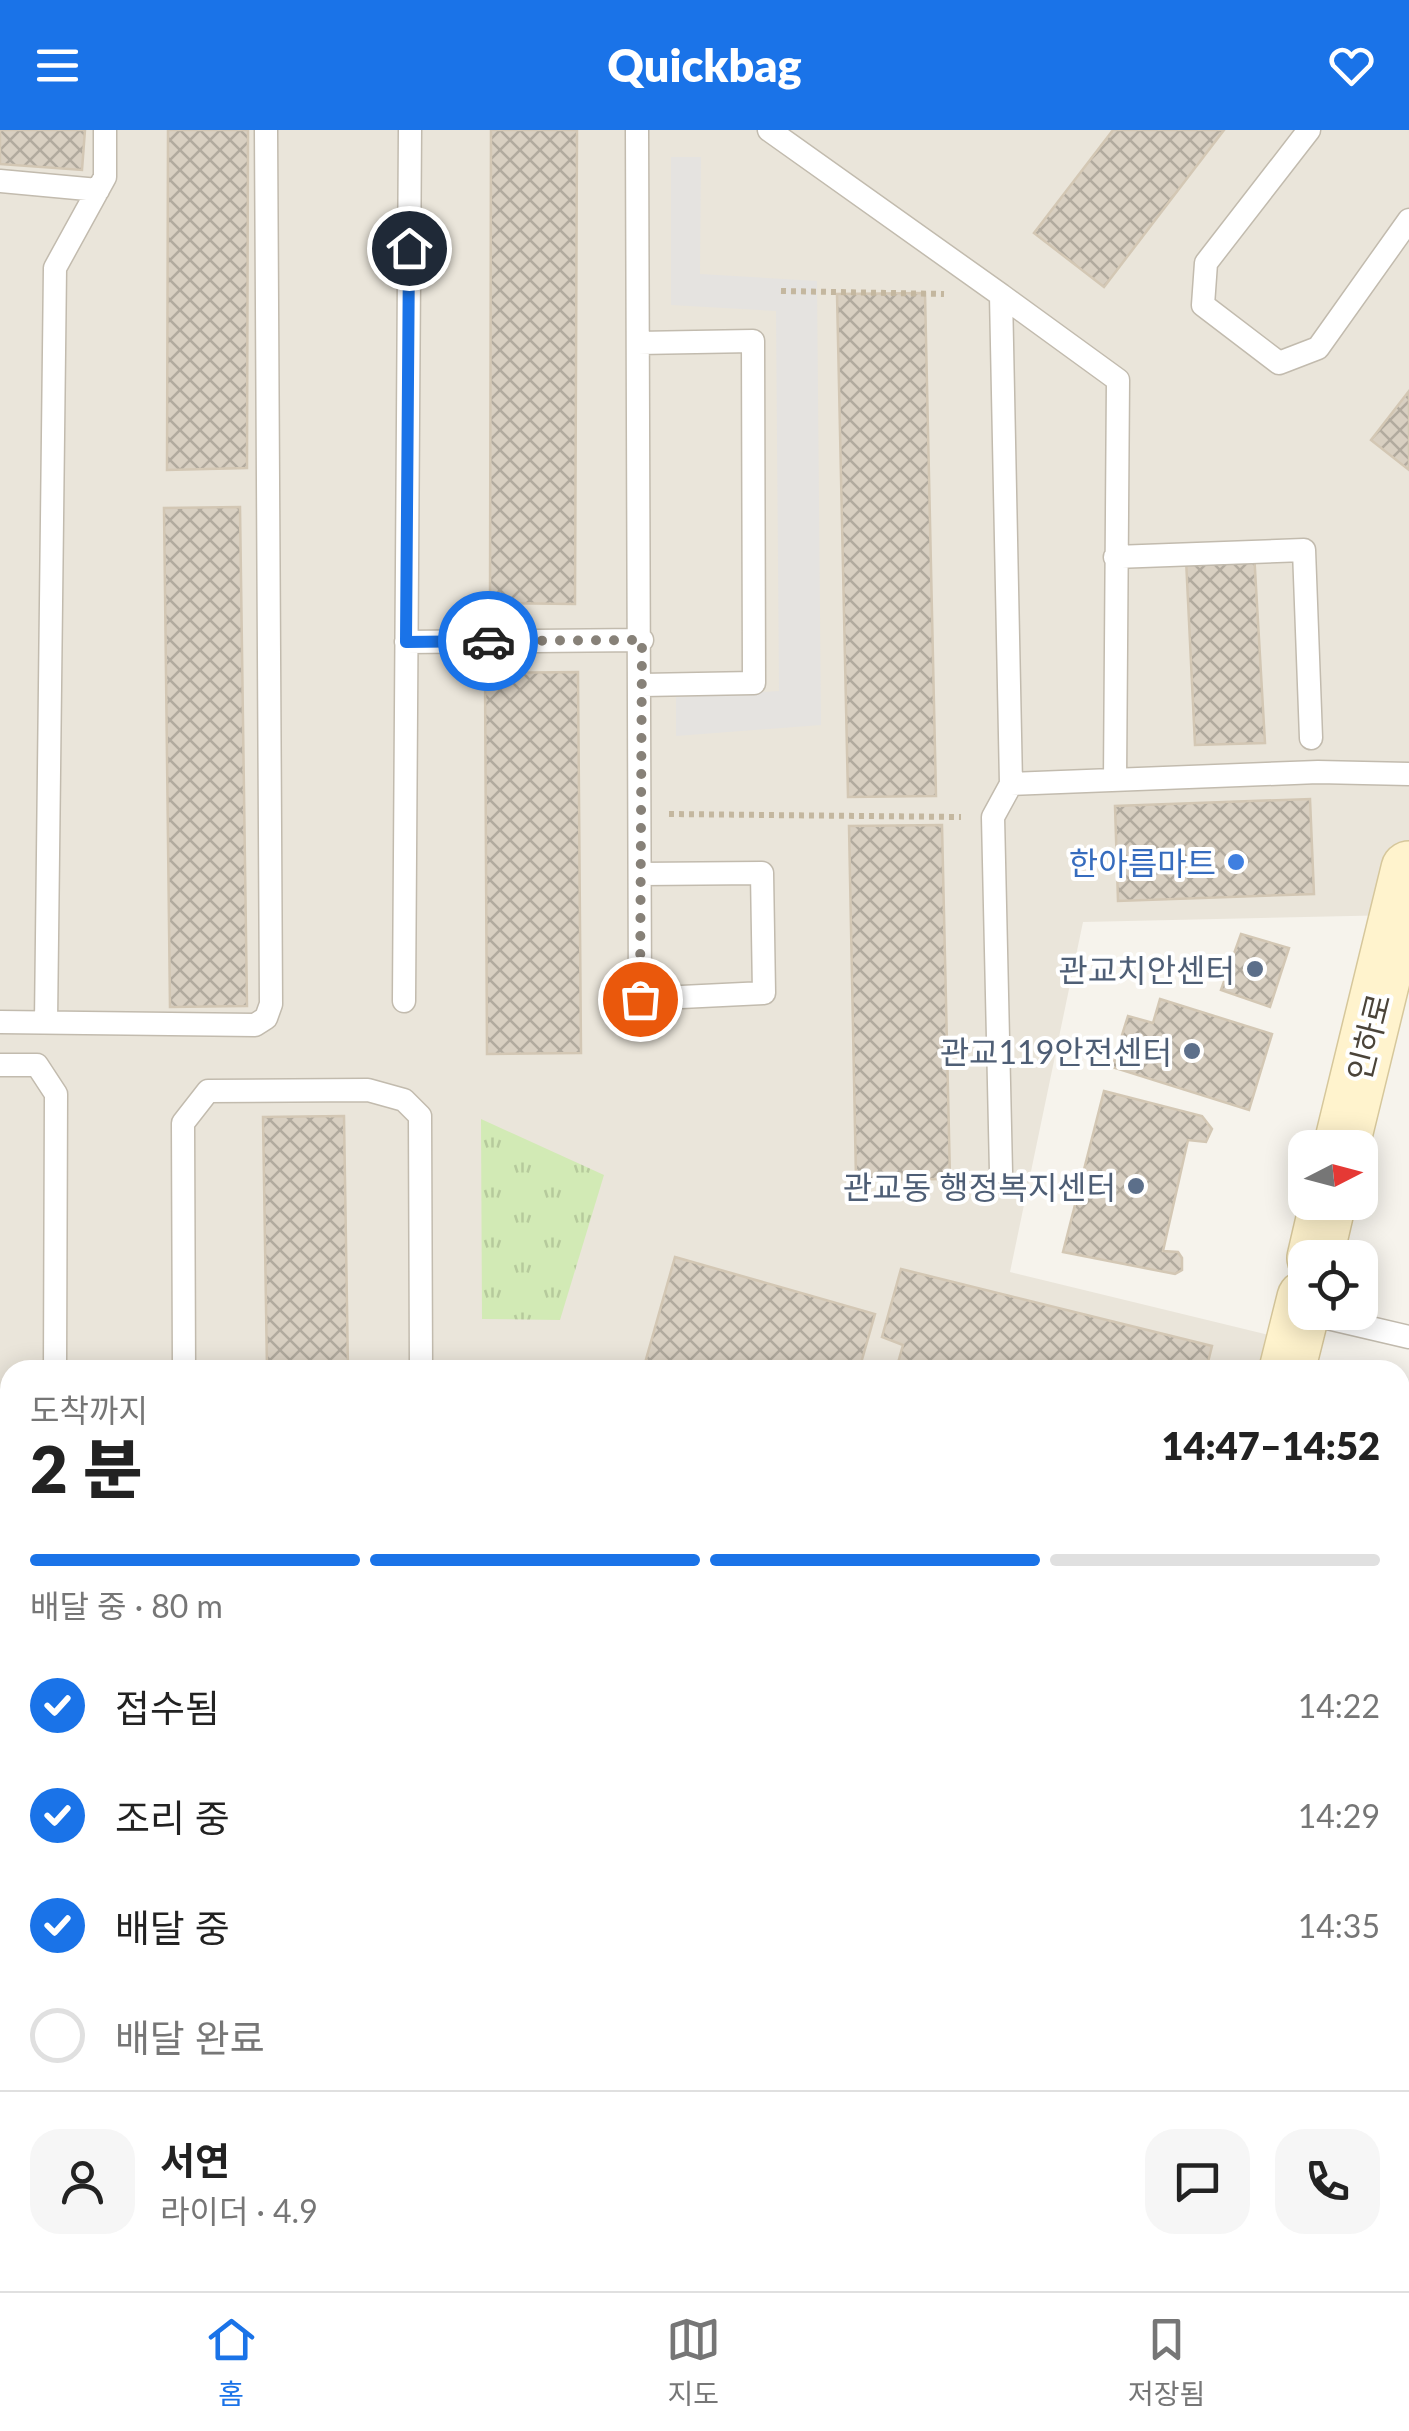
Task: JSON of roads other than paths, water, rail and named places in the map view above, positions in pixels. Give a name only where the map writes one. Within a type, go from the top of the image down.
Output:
[{"type":"main road","name":"인하로","points":[[1345,1130],[1409,869]]},
{"type":"main road","points":[[1289,1360],[1297,1330]]},
{"type":"lane","points":[[46,1022],[55,268],[104,178],[105,130]]},
{"type":"lane","points":[[0,1022],[255,1025],[266,1018],[271,1004],[266,130]]},
{"type":"lane","points":[[404,1001],[410,130]]},
{"type":"lane","points":[[637,130],[642,640],[640,814],[640,874],[640,999],[764,993],[762,873],[640,874]]},
{"type":"lane","points":[[769,130],[1118,380],[1115,780]]},
{"type":"lane","points":[[1309,130],[1206,263],[1203,305],[1279,363],[1297,360],[1318,348],[1409,220]]},
{"type":"lane","points":[[0,181],[98,190]]},
{"type":"lane","points":[[1001,295],[1011,784],[993,818],[1001,1172]]},
{"type":"lane","points":[[638,343],[753,340],[754,683],[642,685]]},
{"type":"lane","points":[[1115,557],[1304,550],[1311,738]]},
{"type":"lane","points":[[406,642],[642,640]]},
{"type":"lane","points":[[1011,784],[1318,772],[1409,774]]},
{"type":"lane","points":[[0,1065],[37,1065],[56,1094],[55,1360]]},
{"type":"lane","points":[[184,1360],[182,1123],[208,1092],[368,1090],[404,1100],[420,1116],[421,1360]]},
{"type":"lane","points":[[1378,1327],[1409,1336]]},
{"type":"place","name":"한아름마트","points":[[1236,862]]},
{"type":"place","name":"관교치안센터","points":[[1255,969]]},
{"type":"place","name":"관교119안전센터","points":[[1192,1051]]},
{"type":"place","name":"관교동 행정복지센터","points":[[1136,1186]]}]
